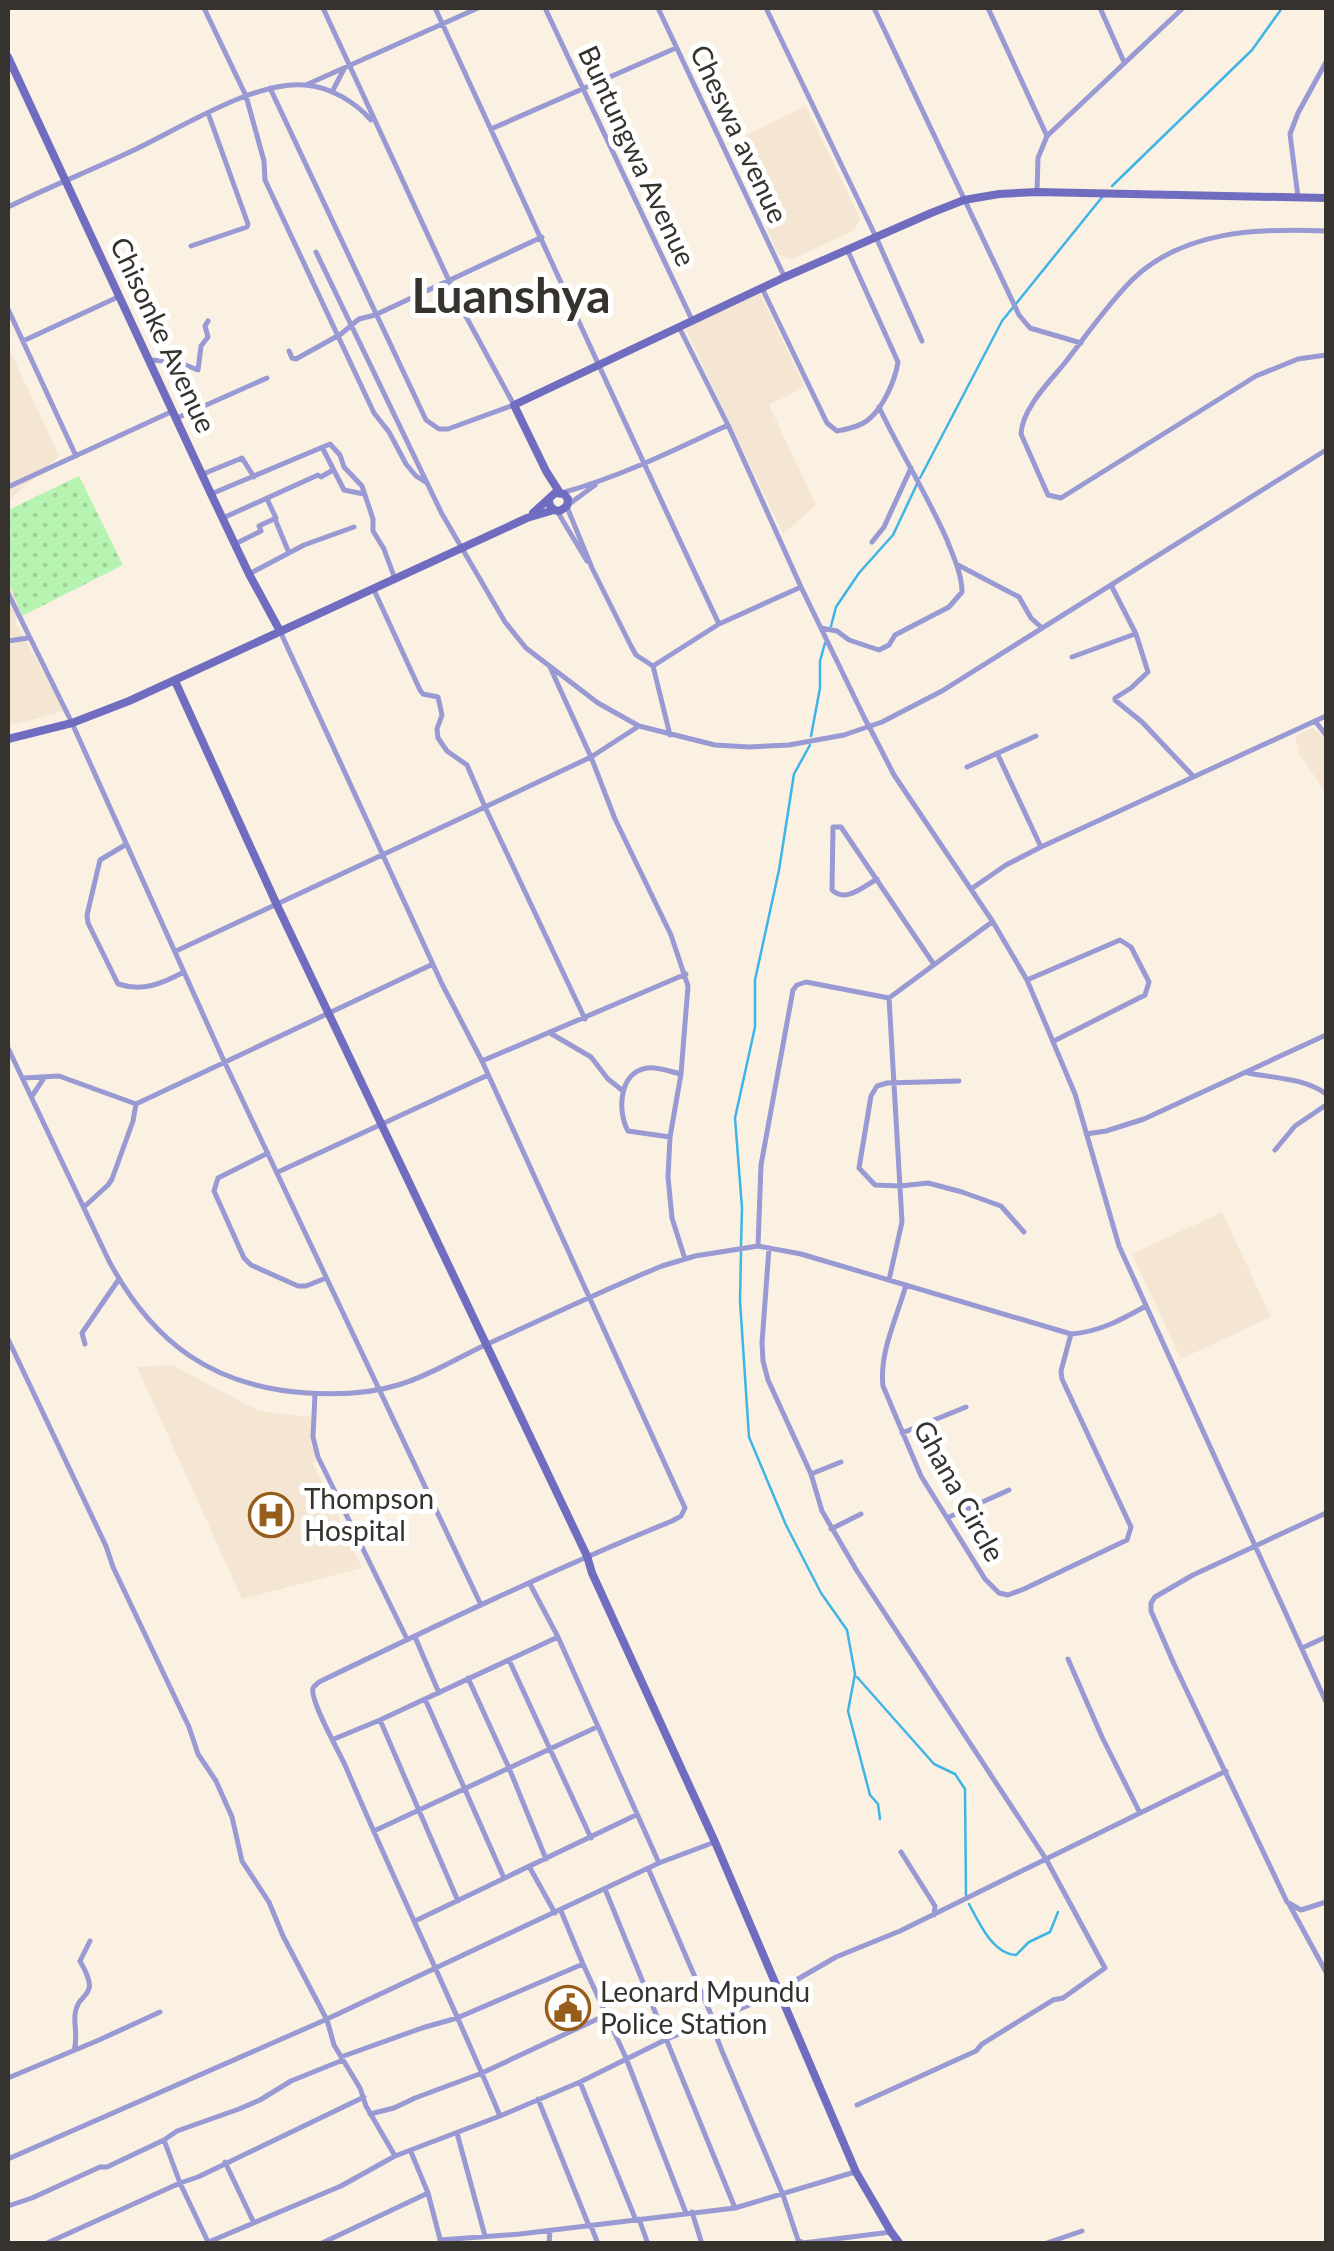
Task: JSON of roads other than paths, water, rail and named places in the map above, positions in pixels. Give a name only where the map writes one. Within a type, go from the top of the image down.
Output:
[{"type":"street","points":[[204,8],[246,96],[264,161],[265,180],[337,336],[374,413],[406,464],[429,485]]},
{"type":"street","points":[[323,8],[462,311],[546,471],[566,496],[561,508],[636,655],[653,666],[670,735]]},
{"type":"street","points":[[435,8],[719,624]]},
{"type":"street","points":[[305,85],[478,8]]},
{"type":"street","name":"Buntungwa Avenue","points":[[546,8],[693,322]]},
{"type":"street","name":"Cheswa avenue","points":[[658,8],[785,277]]},
{"type":"street","points":[[766,8],[922,341]]},
{"type":"street","points":[[874,8],[1024,323],[1081,343]]},
{"type":"street","points":[[988,8],[1048,136]]},
{"type":"street","points":[[1100,8],[1124,62]]},
{"type":"street","points":[[1037,192],[1038,158],[1048,136],[1183,8]]},
{"type":"street","points":[[491,129],[676,48]]},
{"type":"street","name":"Chisonke Avenue","points":[[8,56],[211,494],[280,631]]},
{"type":"street","points":[[1298,198],[1290,134],[1326,62]]},
{"type":"street","points":[[332,92],[348,65]]},
{"type":"street","points":[[8,207],[270,88],[305,85],[332,92],[353,102],[377,126]]},
{"type":"street","points":[[270,88],[420,412],[432,426],[448,430],[514,405],[785,277],[964,200],[1037,192],[1326,198]]},
{"type":"street","points":[[191,246],[248,224],[208,113]]},
{"type":"street","points":[[1326,231],[1227,234],[1178,249],[1146,268],[1129,283],[1081,343],[1020,429],[1048,495],[1061,498],[1256,376],[1298,359],[1326,355]]},
{"type":"street","points":[[289,351],[296,359],[359,319],[542,237]]},
{"type":"street","points":[[762,288],[822,414],[836,431],[855,426],[879,408],[898,362],[847,250]]},
{"type":"street","points":[[316,252],[462,548],[505,622],[526,648],[598,703],[639,726],[716,745],[789,745],[844,734],[906,711],[1326,450]]},
{"type":"street","points":[[22,341],[121,296]]},
{"type":"street","points":[[8,309],[76,456]]},
{"type":"street","points":[[150,360],[178,362],[198,370],[199,352],[208,337],[208,322]]},
{"type":"street","points":[[679,327],[894,775],[1027,980],[1075,1094],[1119,1246],[1326,1702]]},
{"type":"street","points":[[8,488],[267,378]]},
{"type":"street","points":[[821,628],[879,650],[895,635],[944,610],[958,599],[963,588],[930,502],[879,408]]},
{"type":"street","points":[[526,518],[555,493],[598,483],[644,465],[728,425]]},
{"type":"street","points":[[70,442],[86,452]]},
{"type":"street","points":[[211,494],[332,445],[362,486],[373,532],[395,579]]},
{"type":"street","points":[[323,448],[344,490],[364,494]]},
{"type":"street","points":[[203,474],[242,458],[254,477]]},
{"type":"street","points":[[223,518],[318,475],[321,477],[342,463]]},
{"type":"street","points":[[872,542],[884,527],[912,468]]},
{"type":"street","points":[[546,471],[550,506],[561,508]]},
{"type":"street","points":[[8,738],[72,722],[176,682],[526,518],[561,508],[598,483]]},
{"type":"street","points":[[282,491],[267,499],[290,553]]},
{"type":"street","points":[[235,544],[275,519]]},
{"type":"street","points":[[249,574],[304,545],[354,527]]},
{"type":"street","points":[[956,564],[1018,597],[1042,628]]},
{"type":"street","points":[[1114,582],[1112,588],[1136,634],[1148,672],[1115,700],[1142,722],[1193,776]]},
{"type":"street","points":[[653,666],[719,624],[802,587]]},
{"type":"street","points":[[374,590],[420,690],[438,698],[442,715],[438,738],[451,756],[466,765],[585,1019]]},
{"type":"street","points":[[8,593],[72,722],[224,1062],[479,1606],[484,1604]]},
{"type":"street","points":[[280,631],[433,964],[482,1061],[685,1508],[672,1521],[318,1682],[312,1693],[500,2116]]},
{"type":"street","points":[[1072,657],[1136,634]]},
{"type":"street","points":[[8,641],[28,638]]},
{"type":"street","points":[[550,667],[686,974],[681,1074],[670,1137],[668,1177],[672,1218],[685,1259]]},
{"type":"street","points":[[176,682],[276,902],[588,1556],[592,1573],[715,1842],[856,2172],[900,2244]]},
{"type":"street","points":[[971,890],[1041,847],[1326,716]]},
{"type":"street","points":[[1315,721],[1326,736]]},
{"type":"street","points":[[176,951],[591,757],[639,726]]},
{"type":"street","points":[[966,767],[1036,736]]},
{"type":"street","points":[[997,753],[1041,847]]},
{"type":"street","points":[[877,879],[849,895],[834,894],[834,827],[840,827],[877,879],[934,964]]},
{"type":"street","points":[[125,845],[100,860],[88,923],[118,984],[132,989],[151,988],[185,972]]},
{"type":"street","points":[[758,1246],[761,1165],[793,990],[806,982],[889,998],[992,922]]},
{"type":"street","points":[[1027,980],[1120,940],[1131,946],[1149,982],[1145,996],[1054,1041]]},
{"type":"street","points":[[23,1078],[59,1076],[136,1104],[433,964]]},
{"type":"street","points":[[482,1061],[686,974]]},
{"type":"street","points":[[889,998],[900,1186],[900,1236],[889,1280]]},
{"type":"street","points":[[550,1033],[592,1057],[623,1091]]},
{"type":"street","points":[[1086,1134],[1106,1132],[1144,1119],[1326,1035]]},
{"type":"street","points":[[8,1048],[119,1279],[140,1310],[156,1328],[200,1362],[243,1383],[263,1388],[349,1394],[400,1385],[662,1266],[758,1246],[801,1254],[1071,1334],[1110,1325],[1146,1306]]},
{"type":"street","points":[[670,1137],[628,1131],[622,1122],[623,1091],[631,1076],[650,1067],[681,1074]]},
{"type":"street","points":[[1248,1073],[1318,1088],[1326,1094]]},
{"type":"street","points":[[278,1172],[488,1075]]},
{"type":"street","points":[[32,1096],[44,1078]]},
{"type":"street","points":[[958,1081],[877,1086],[871,1096],[859,1168],[875,1185],[936,1184],[989,1201],[1001,1206],[1024,1232]]},
{"type":"street","points":[[84,1207],[108,1185],[136,1104]]},
{"type":"street","points":[[1275,1150],[1295,1126],[1326,1105]]},
{"type":"street","points":[[268,1152],[218,1178],[214,1184],[217,1200],[251,1265],[298,1286],[326,1278]]},
{"type":"street","points":[[75,1188],[89,1194],[99,1192]]},
{"type":"street","points":[[770,1248],[763,1361],[811,1474],[822,1511],[1046,1860],[1105,1968],[976,2051],[857,2105]]},
{"type":"street","points":[[86,1344],[82,1332],[87,1322],[119,1279]]},
{"type":"street","name":"Ghana Circle","points":[[906,1285],[882,1373],[883,1386],[921,1476],[985,1579],[1000,1593],[1024,1590],[1130,1535],[1131,1527],[1062,1379],[1071,1334]]},
{"type":"street","points":[[8,1340],[106,1546],[198,1754],[232,1817],[242,1860],[269,1902],[327,2020],[334,2045],[396,2156]]},
{"type":"street","points":[[314,1394],[313,1437],[318,1457],[408,1640]]},
{"type":"street","points":[[902,1433],[966,1408]]},
{"type":"street","points":[[811,1474],[841,1462]]},
{"type":"street","points":[[947,1518],[1010,1490]]},
{"type":"street","points":[[1326,1513],[1194,1575],[1154,1596],[1151,1603],[1174,1664],[1287,1902],[1326,1972]]},
{"type":"street","points":[[832,1529],[861,1514]]},
{"type":"street","points":[[530,1584],[558,1636],[659,1863]]},
{"type":"street","points":[[334,1739],[558,1636]]},
{"type":"street","points":[[416,1637],[439,1693]]},
{"type":"street","points":[[1302,1648],[1326,1637]]},
{"type":"street","points":[[1068,1659],[1140,1813]]},
{"type":"street","points":[[510,1660],[591,1838]]},
{"type":"street","points":[[468,1678],[510,1768],[546,1860]]},
{"type":"street","points":[[425,1700],[504,1878]]},
{"type":"street","points":[[380,1720],[458,1901]]},
{"type":"street","points":[[374,1832],[598,1727]]},
{"type":"street","points":[[164,2140],[207,2243],[341,2186],[396,2156],[580,2082],[666,2039],[780,1991],[836,1957],[934,1915],[1226,1771]]},
{"type":"street","points":[[415,1920],[636,1815]]},
{"type":"street","points":[[8,2160],[327,2020],[659,1863],[715,1842]]},
{"type":"street","points":[[901,1852],[936,1906],[934,1915]]},
{"type":"street","points":[[530,1868],[558,1912],[606,2014],[702,2244]]},
{"type":"street","points":[[648,1868],[714,2020],[715,2033],[783,2195],[794,2232],[802,2243],[891,2232]]},
{"type":"street","points":[[604,1889],[735,2208]]},
{"type":"street","points":[[1287,1902],[1301,1910],[1326,1902]]},
{"type":"street","points":[[74,2050],[76,2006],[87,1996],[90,1986],[80,1961],[90,1941]]},
{"type":"street","points":[[8,2206],[100,2167],[107,2168],[342,2059],[457,2018],[583,1964]]},
{"type":"street","points":[[8,2078],[160,2012]]},
{"type":"street","points":[[370,2114],[482,2073],[606,2014]]},
{"type":"street","points":[[580,2082],[648,2244]]},
{"type":"street","points":[[44,2244],[198,2177],[364,2096]]},
{"type":"street","points":[[538,2099],[598,2244]]},
{"type":"street","points":[[457,2132],[485,2237]]},
{"type":"street","points":[[410,2152],[428,2193],[440,2242],[735,2208],[856,2172]]},
{"type":"street","points":[[225,2162],[253,2221]]},
{"type":"street","points":[[320,2244],[428,2193]]},
{"type":"street","points":[[549,2244],[550,2231]]},
{"type":"street","points":[[1044,2244],[1082,2231]]},
{"type":"waterway","points":[[1112,186],[1252,50],[1282,8]]},
{"type":"waterway","points":[[920,478],[1002,321],[1103,196]]},
{"type":"waterway","points":[[831,626],[836,607],[859,573],[893,535],[917,484]]},
{"type":"waterway","points":[[811,736],[825,643]]},
{"type":"waterway","points":[[741,1245],[735,1118],[755,1027],[755,980],[779,870],[794,774],[810,745]]},
{"type":"waterway","points":[[741,1252],[740,1301],[749,1437],[786,1525],[821,1593],[847,1630],[855,1674],[848,1711],[880,1819]]},
{"type":"waterway","points":[[857,1677],[934,1764],[955,1774],[965,1789],[966,1895]]},
{"type":"waterway","points":[[969,1904],[994,1943],[1016,1955],[1029,1942],[1050,1932],[1058,1912]]},
{"type":"place","name":"Thompson Hospital","points":[[271,1515]]},
{"type":"place","name":"Leonard Mpundu Police Station","points":[[568,2008]]},
{"type":"district","name":"Luanshya","points":[[511,296]]}]
